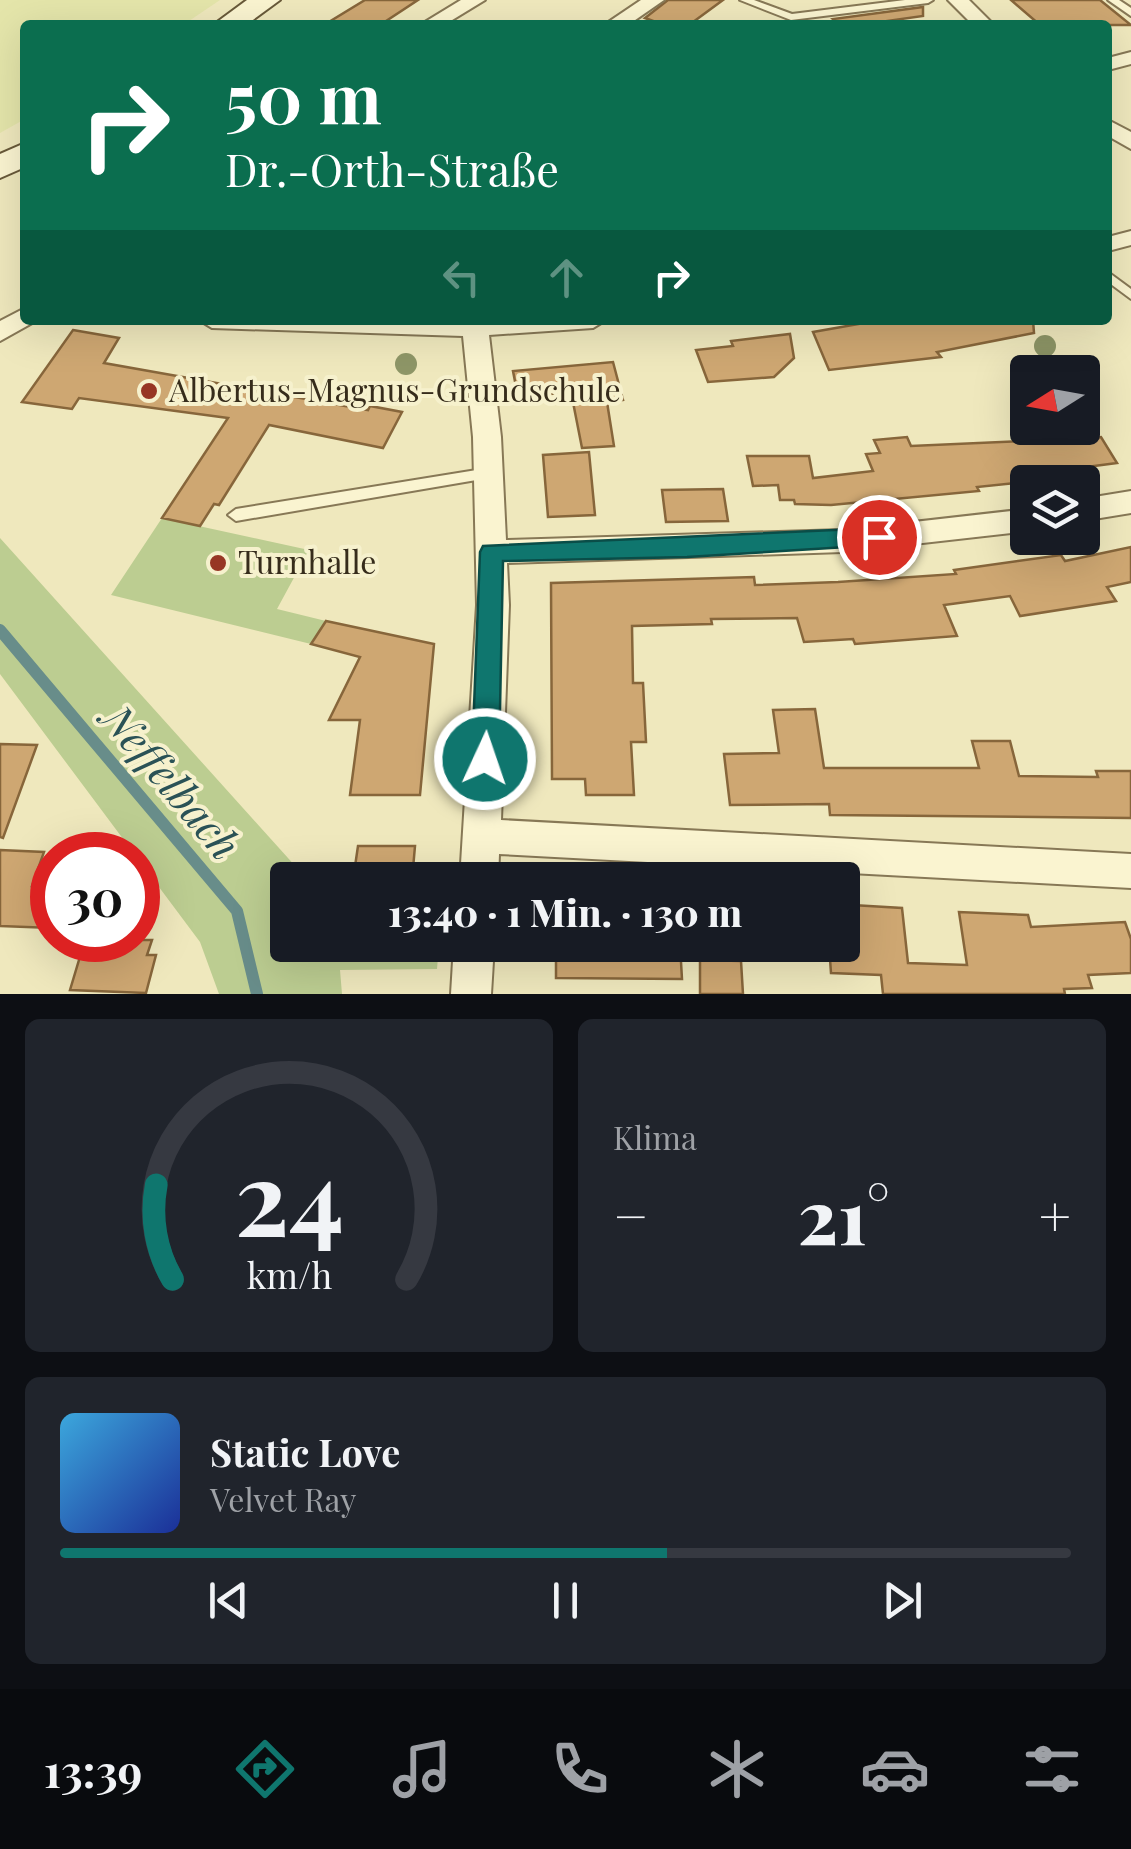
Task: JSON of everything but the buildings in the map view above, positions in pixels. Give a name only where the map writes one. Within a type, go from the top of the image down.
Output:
[{"type":"main road","points":[[236,20],[266,0]]},
{"type":"street","points":[[439,20],[475,0]]},
{"type":"street","points":[[622,20],[654,0]]},
{"type":"street","points":[[958,0],[979,20]]},
{"type":"street","points":[[376,325],[498,325]]},
{"type":"street","points":[[475,328],[492,552],[480,862]]},
{"type":"street","points":[[1100,507],[1131,502]]},
{"type":"street","points":[[492,552],[842,541],[1010,522]]},
{"type":"street","points":[[482,836],[1131,870]]},
{"type":"street","points":[[472,994],[473,962]]},
{"type":"lane","points":[[745,0],[791,17],[928,0]]},
{"type":"lane","points":[[1114,0],[1131,13]]},
{"type":"lane","points":[[236,515],[489,473]]},
{"type":"green space","points":[[0,0],[220,0],[190,20],[20,20],[20,122],[0,133]]},
{"type":"green space","name":"Turnhalle","points":[[162,518],[309,550],[277,609],[326,621],[311,644],[111,595]]},
{"type":"green space","points":[[0,538],[292,862],[270,862],[270,962],[438,962],[437,969],[340,970],[342,994],[219,994],[200,942],[160,888],[160,832],[118,832],[0,674]]},
{"type":"waterway","name":"Neffelbach","points":[[0,630],[237,911],[257,994]]},
{"type":"place","name":"Albertus-Magnus-Grundschule","points":[[149,391]]},
{"type":"place","name":"Turnhalle","points":[[218,563]]},
{"type":"route","points":[[485,759],[492,552],[687,548],[879,537]]}]
